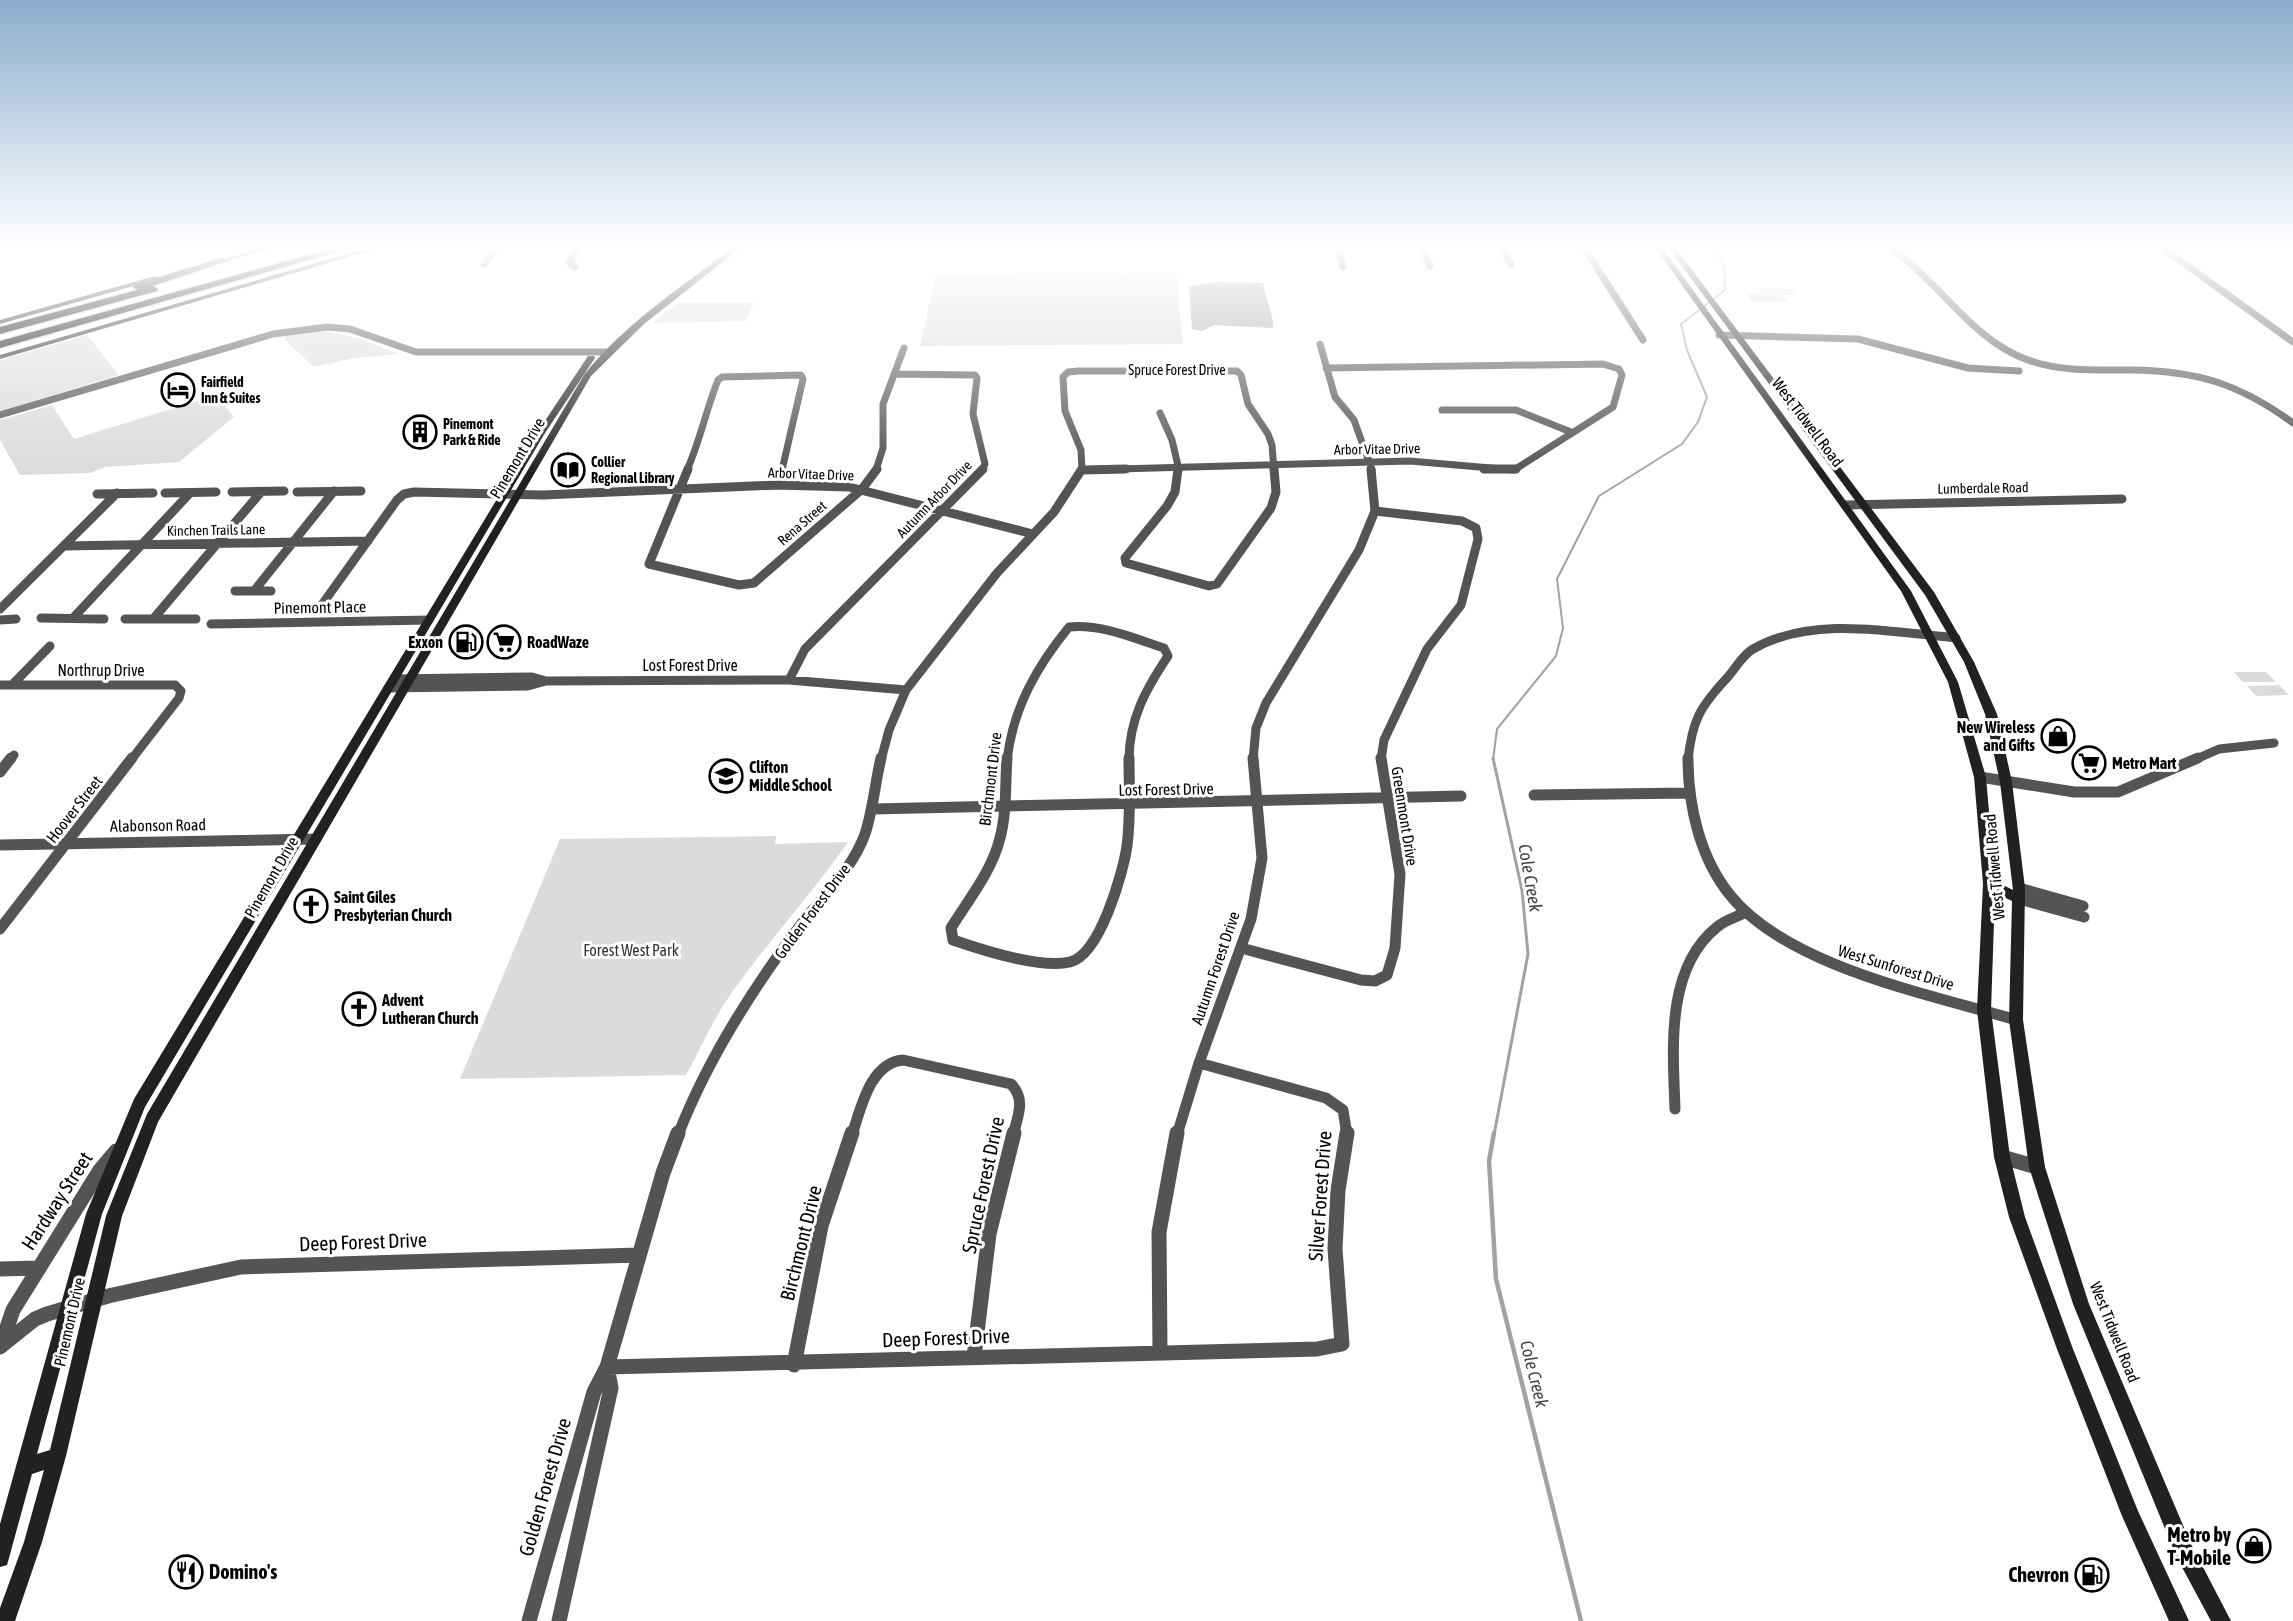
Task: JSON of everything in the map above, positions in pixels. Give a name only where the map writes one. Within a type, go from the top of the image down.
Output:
[{"type":"highway","points":[[0,331],[34,322]]},
{"type":"highway","points":[[0,338],[59,322]]},
{"type":"highway","points":[[0,345],[83,322]]},
{"type":"highway","points":[[0,352],[111,322]]},
{"type":"main road","points":[[0,357],[122,322]]},
{"type":"main road","name":"Pinemont Drive","points":[[4,1621],[33,1542],[57,1456],[114,1216],[152,1119],[469,577],[578,375],[597,352],[635,322]]},
{"type":"main road","name":"Pinemont Drive","points":[[0,1558],[27,1467],[94,1214],[139,1104],[455,577],[588,375],[607,352],[643,322]]},
{"type":"main road","name":"West Tidwell Road","points":[[1710,322],[1808,453],[1906,591],[1953,682],[1980,777],[1989,884],[1984,1010],[2002,1157],[2017,1216],[2065,1349],[2131,1516],[2180,1621]]},
{"type":"main road","name":"West Tidwell Road","points":[[1726,322],[1930,594],[1970,662],[1991,714],[2006,782],[2019,893],[2016,1020],[2037,1167],[2081,1304],[2184,1551],[2221,1621]]},
{"type":"main road","points":[[1758,387],[1775,387]]},
{"type":"main road","points":[[1808,453],[1826,453]]},
{"type":"main road","points":[[1886,564],[1908,563]]},
{"type":"main road","points":[[455,577],[469,577]]},
{"type":"main road","points":[[1989,884],[2019,893]]},
{"type":"main road","points":[[226,959],[247,958]]},
{"type":"main road","points":[[131,1122],[152,1119]]},
{"type":"main road","points":[[27,1467],[57,1456]]},
{"type":"street","points":[[1631,322],[1643,340]]},
{"type":"street","points":[[1972,322],[1998,346],[2022,358],[2068,369],[2173,370],[2195,373],[2250,392],[2293,423]]},
{"type":"street","points":[[2265,322],[2293,342]]},
{"type":"street","points":[[0,415],[273,334],[298,329],[327,327],[350,329],[416,352],[607,352]]},
{"type":"street","points":[[1721,338],[1858,339],[1968,368],[2019,371]]},
{"type":"street","name":"Autumn Forest Drive","points":[[1160,1352],[1159,1232],[1173,1148],[1199,1064],[1251,919],[1262,858],[1252,750],[1256,728],[1266,703],[1359,550],[1375,511],[1375,488],[1370,462],[1354,420],[1335,398],[1320,344]]},
{"type":"street","name":"Rena Street","points":[[682,488],[649,564],[739,585],[754,583],[862,489],[879,466],[883,448],[883,404],[904,348]]},
{"type":"street","name":"Arbor Vitae Drive","points":[[1082,470],[1436,461],[1498,471],[1514,470],[1613,407],[1622,375],[1618,369],[1603,364],[1326,368]]},
{"type":"street","name":"Spruce Forest Drive","points":[[1082,470],[1081,450],[1065,411],[1062,387],[1063,377],[1068,372],[1236,371],[1241,375],[1248,404],[1268,434],[1275,464],[1276,492],[1271,508],[1216,584],[1209,586],[1126,563],[1125,558],[1172,499],[1179,485],[1179,467]]},
{"type":"street","name":"Autumn Arbor Drive","points":[[789,680],[805,649],[980,474],[985,464],[973,414],[977,378],[968,373],[894,374]]},
{"type":"street","points":[[682,488],[698,447],[704,414],[718,380],[728,375],[801,375],[803,379],[794,408],[785,463],[777,485]]},
{"type":"street","points":[[1442,411],[1516,410],[1571,432]]},
{"type":"street","points":[[1160,413],[1176,445],[1179,467]]},
{"type":"street","name":"Golden Forest Drive","points":[[529,1621],[594,1392],[607,1367],[663,1173],[692,1098],[712,1057],[766,973],[803,922],[836,884],[865,835],[889,730],[906,690],[954,625],[1074,487],[1082,470]]},
{"type":"street","name":"Arbor Vitae Drive","points":[[368,541],[404,494],[472,492],[480,495],[513,492],[618,494],[654,489],[777,485],[862,489],[1033,534]]},
{"type":"street","points":[[232,492],[284,491]]},
{"type":"street","points":[[254,591],[334,491]]},
{"type":"street","points":[[297,492],[361,491]]},
{"type":"street","points":[[165,493],[216,492]]},
{"type":"street","points":[[153,618],[261,492]]},
{"type":"street","points":[[97,494],[153,493]]},
{"type":"street","points":[[73,618],[189,493]]},
{"type":"street","points":[[0,609],[117,494]]},
{"type":"street","name":"Lumberdale Road","points":[[1845,505],[2122,500]]},
{"type":"street","name":"Greenmont Drive","points":[[1241,948],[1361,980],[1375,981],[1387,975],[1395,948],[1400,874],[1380,753],[1427,649],[1461,605],[1478,539],[1476,528],[1462,521],[1375,511]]},
{"type":"street","points":[[321,606],[368,541]]},
{"type":"street","name":"Kinchen Trails Lane","points":[[64,546],[368,541]]},
{"type":"street","points":[[235,591],[271,591]]},
{"type":"street","points":[[41,618],[104,619]]},
{"type":"street","points":[[125,619],[196,619]]},
{"type":"street","points":[[0,620],[16,620]]},
{"type":"street","name":"Pinemont Place","points":[[211,624],[429,620]]},
{"type":"street","name":"Birchmont Drive","points":[[1080,626],[1130,637],[1164,648],[1168,656],[1144,696],[1130,733],[1130,805],[1125,855],[1120,873],[1091,946],[1074,962],[1058,963],[971,948],[952,940],[951,928],[995,853],[1001,835],[1002,805],[1010,739],[1018,710],[1051,649],[1069,627],[1080,626]]},
{"type":"street","name":"West Sunforest Drive","points":[[1956,638],[1833,630],[1793,634],[1752,649],[1700,708],[1687,750],[1688,793],[1701,842],[1720,877],[1746,912],[1793,946],[1844,969],[2016,1020]]},
{"type":"street","points":[[12,685],[50,646]]},
{"type":"street","points":[[486,687],[491,677]]},
{"type":"street","name":"Lost Forest Drive","points":[[391,684],[491,677],[532,677],[546,681]]},
{"type":"street","name":"Lost Forest Drive","points":[[407,683],[486,687],[528,686],[546,681],[789,680],[906,690]]},
{"type":"street","name":"Northrup Drive","points":[[0,685],[176,685],[181,691],[172,707]]},
{"type":"street","name":"Hoover Street","points":[[0,929],[172,707]]},
{"type":"street","points":[[1980,777],[2074,792],[2118,792],[2219,749],[2274,743]]},
{"type":"street","points":[[0,771],[14,755]]},
{"type":"street","points":[[1534,795],[1688,793]]},
{"type":"street","name":"Lost Forest Drive","points":[[872,809],[1461,796]]},
{"type":"street","name":"Alabonson Road","points":[[0,845],[316,839]]},
{"type":"street","points":[[2019,893],[2084,911]]},
{"type":"street","points":[[1675,1109],[1674,1051],[1678,998],[1690,960],[1717,927],[1746,912]]},
{"type":"street","name":"Birchmont Drive","points":[[794,1365],[821,1226],[870,1086],[878,1071],[892,1061],[903,1059],[952,1070]]},
{"type":"street","name":"Silver Forest Drive","points":[[1199,1064],[1326,1098],[1343,1110],[1348,1129],[1338,1190],[1335,1249],[1342,1344],[1317,1349],[1286,1350]]},
{"type":"street","name":"Spruce Forest Drive","points":[[952,1070],[1011,1084],[1019,1092],[1021,1103],[989,1234],[974,1358]]},
{"type":"street","name":"Hardway Street","points":[[0,1346],[13,1310],[38,1268],[100,1170],[120,1146]]},
{"type":"street","points":[[2002,1157],[2037,1167]]},
{"type":"street","name":"Deep Forest Drive","points":[[94,1300],[241,1267],[638,1255]]},
{"type":"street","points":[[0,1269],[38,1268]]},
{"type":"street","name":"Hardway Street","points":[[0,1346],[35,1319],[94,1300]]},
{"type":"street","name":"Deep Forest Drive","points":[[607,1367],[794,1365],[1160,1352],[1286,1350]]},
{"type":"street","name":"Golden Forest Drive","points":[[559,1621],[611,1388],[607,1367]]},
{"type":"green space","points":[[654,322],[715,322],[652,323]]},
{"type":"green space","points":[[925,322],[1181,322],[1183,344],[920,346]]},
{"type":"green space","points":[[323,331],[362,339],[398,354],[355,358],[314,367],[286,341],[285,336]]},
{"type":"green space","points":[[87,335],[119,375],[0,411],[0,360]]},
{"type":"green space","points":[[216,395],[234,417],[179,462],[105,467],[90,473],[20,475],[0,440],[0,420],[52,405],[74,439]]},
{"type":"green space","points":[[2234,672],[2266,672],[2276,682],[2243,682]]},
{"type":"green space","points":[[2279,685],[2289,695],[2256,696],[2247,686]]},
{"type":"green space","name":"Forest West Park","points":[[776,836],[775,844],[848,842],[726,1001],[686,1075],[460,1079],[560,839]]},
{"type":"shaded area","points":[[1191,322],[1272,322],[1273,328],[1214,325],[1202,331],[1192,329]]},
{"type":"waterway","name":"Cole Creek","points":[[1493,759],[1497,729],[1556,656],[1563,628],[1557,579],[1599,496],[1682,444],[1698,422],[1707,397],[1687,350],[1681,324],[1684,322]]},
{"type":"waterway","name":"Cole Creek","points":[[1493,759],[1522,890],[1528,954],[1494,1135]]},
{"type":"waterway","name":"Cole Creek","points":[[1494,1133],[1489,1161],[1496,1279],[1581,1621]]},
{"type":"place","name":"Fairfield Inn & Suites","points":[[178,390]]},
{"type":"place","name":"Pinemont Park & Ride","points":[[420,432]]},
{"type":"place","name":"Collier Regional Library","points":[[568,470]]},
{"type":"place","name":"Exxon","points":[[466,642]]},
{"type":"place","name":"RoadWaze","points":[[504,642]]},
{"type":"place","name":"New Wireless and Gifts","points":[[2058,736]]},
{"type":"place","name":"Metro Mart","points":[[2089,763]]},
{"type":"place","name":"Clifton Middle School","points":[[726,776]]},
{"type":"place","name":"Saint Giles Presbyterian Church","points":[[311,906]]},
{"type":"place","name":"Advent Lutheran Church","points":[[359,1009]]},
{"type":"place","name":"Metro by T-Mobile","points":[[2254,1546]]},
{"type":"place","name":"Domino's","points":[[186,1572]]},
{"type":"place","name":"Chevron","points":[[2092,1575]]}]
